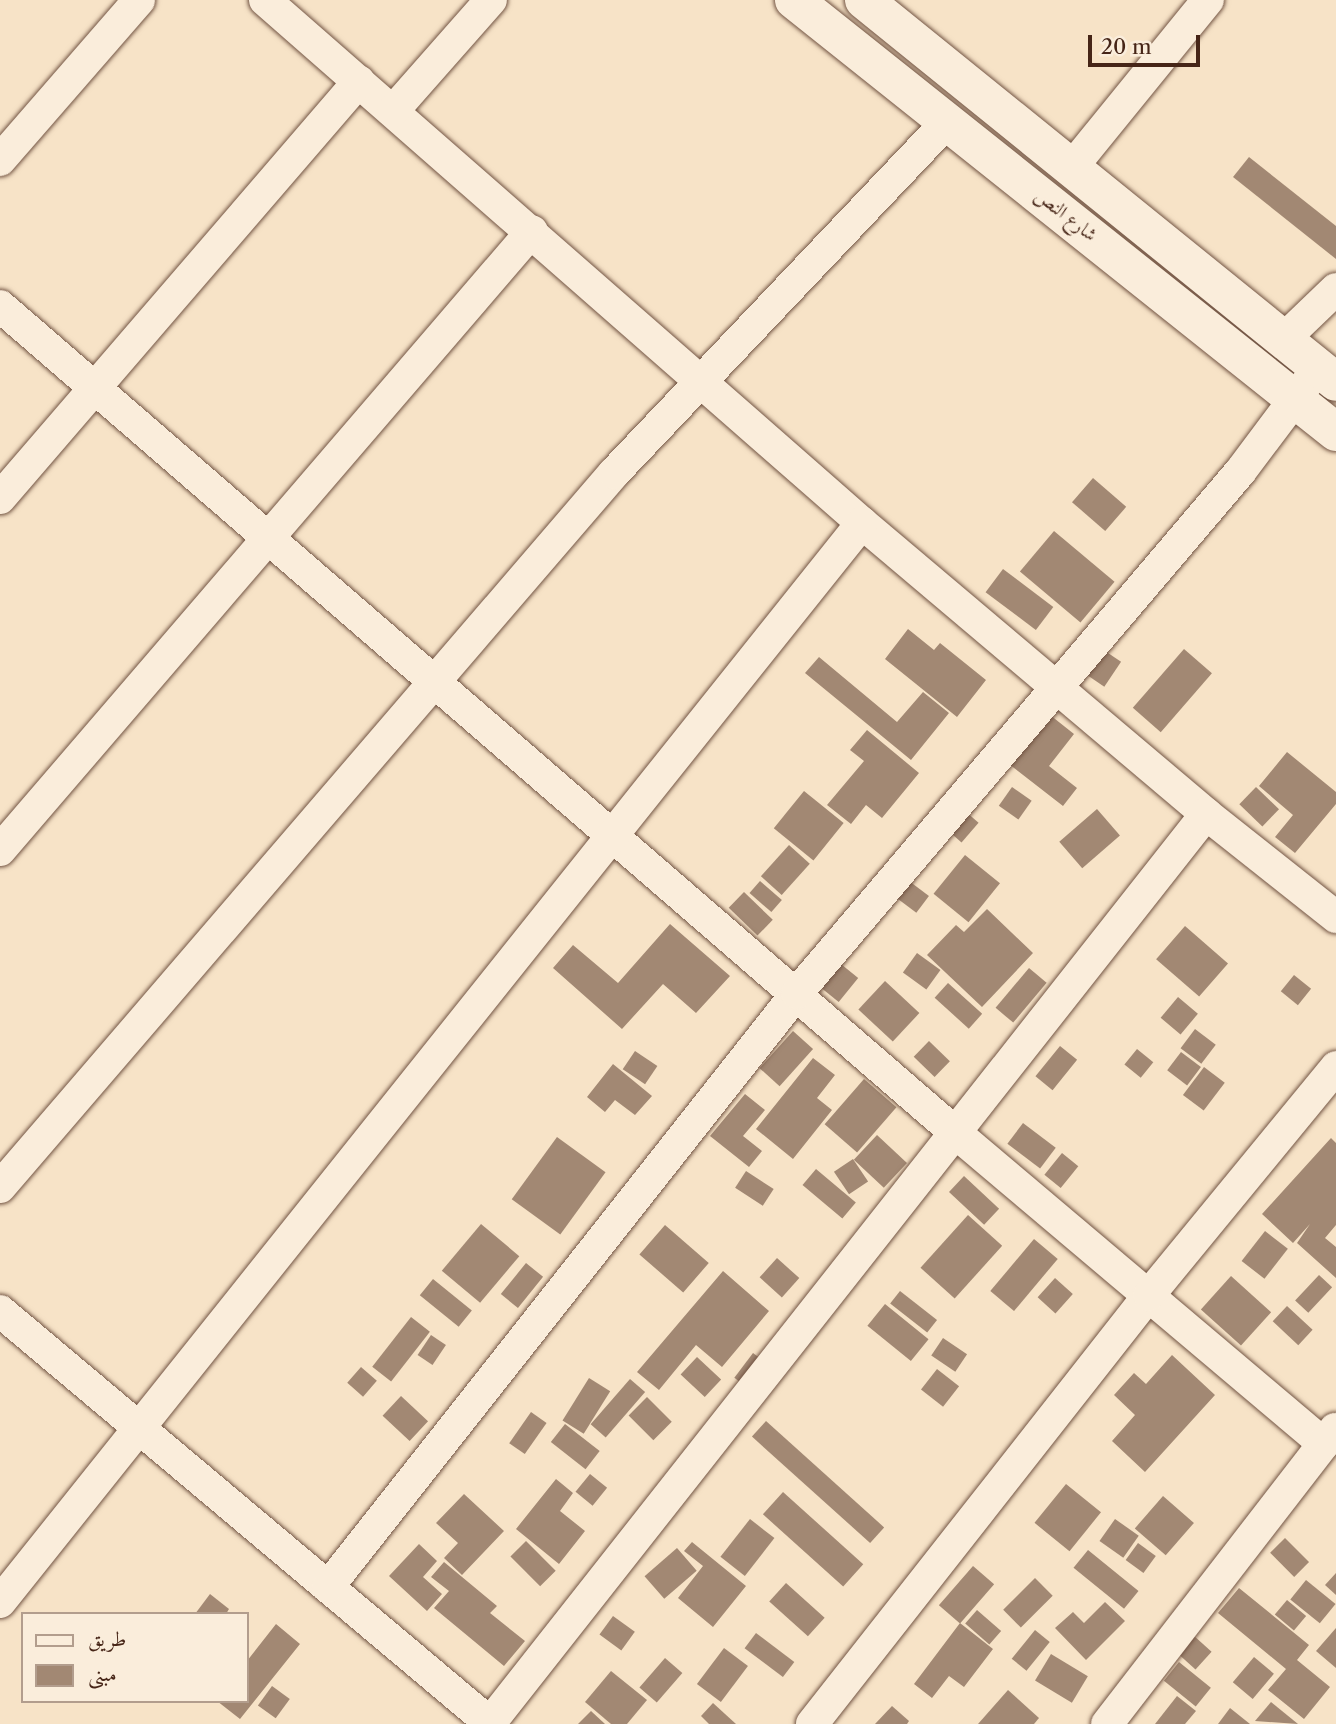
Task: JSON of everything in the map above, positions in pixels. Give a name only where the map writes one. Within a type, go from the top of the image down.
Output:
[{"type":"main road","name":"شارع النص","points":[[794,0],[1336,432]]},
{"type":"main road","points":[[864,0],[1073,166],[1327,375]]},
{"type":"main road","points":[[872,64],[901,30]]},
{"type":"street","points":[[0,160],[139,0]]},
{"type":"street","points":[[265,0],[532,231],[862,523],[1056,684],[1206,814],[1336,917]]},
{"type":"street","points":[[393,111],[491,0]]},
{"type":"street","points":[[1073,166],[1208,0]]},
{"type":"street","points":[[0,498],[359,81]]},
{"type":"street","points":[[0,1187],[563,531],[700,381],[947,122]]},
{"type":"street","points":[[0,850],[532,231]]},
{"type":"street","points":[[1284,339],[1336,289]]},
{"type":"street","points":[[0,306],[957,1134],[1149,1295],[1330,1436],[1107,1724]]},
{"type":"street","points":[[328,1587],[797,993],[1056,684],[1240,472],[1295,399],[1327,375]]},
{"type":"street","points":[[0,1602],[862,523]]},
{"type":"street","points":[[0,1311],[490,1723],[957,1134],[1206,814]]},
{"type":"street","points":[[813,1724],[1149,1295],[1336,1067]]},
{"type":"building","points":[[1249,157],[1336,226],[1336,259],[1233,177]]},
{"type":"building","points":[[1093,478],[1126,507],[1105,531],[1072,502]]},
{"type":"building","points":[[1054,531],[1115,582],[1080,622],[1020,572]]},
{"type":"building","points":[[1003,569],[1053,607],[1036,630],[986,592]]},
{"type":"building","points":[[908,629],[934,650],[940,643],[986,680],[957,717],[885,659]]},
{"type":"building","points":[[1102,649],[1121,662],[1104,687],[1085,674]]},
{"type":"building","points":[[1184,649],[1212,673],[1161,732],[1133,708]]},
{"type":"building","points":[[819,657],[897,722],[923,692],[949,713],[911,760],[805,673]]},
{"type":"building","points":[[1045,711],[1074,734],[1049,766],[1077,788],[1063,806],[1005,761]]},
{"type":"building","points":[[867,730],[919,773],[882,818],[866,805],[851,824],[827,805],[864,761],[850,750]]},
{"type":"building","points":[[1287,752],[1336,792],[1336,804],[1295,853],[1275,837],[1293,815],[1259,786]]},
{"type":"building","points":[[1012,787],[1032,801],[1018,820],[999,806]]},
{"type":"building","points":[[1256,787],[1279,809],[1262,826],[1239,804]]},
{"type":"building","points":[[804,791],[844,823],[813,860],[774,828]]},
{"type":"building","points":[[1097,809],[1120,835],[1082,868],[1059,842]]},
{"type":"building","points":[[965,811],[979,823],[962,842],[948,831]]},
{"type":"building","points":[[789,845],[810,864],[782,895],[761,876]]},
{"type":"building","points":[[965,855],[1000,883],[969,922],[934,894]]},
{"type":"building","points":[[760,881],[782,900],[771,912],[750,893]]},
{"type":"building","points":[[909,881],[929,896],[916,913],[896,898]]},
{"type":"building","points":[[744,892],[773,920],[757,936],[729,908]]},
{"type":"building","points":[[987,909],[1033,953],[982,1007],[927,955],[956,925],[964,932]]},
{"type":"building","points":[[670,924],[730,976],[696,1013],[663,984],[622,1029],[553,968],[573,945],[618,983]]},
{"type":"building","points":[[1185,926],[1228,963],[1199,997],[1156,959]]},
{"type":"building","points":[[917,953],[940,970],[926,989],[903,972]]},
{"type":"building","points":[[831,956],[858,978],[839,1002],[811,980]]},
{"type":"building","points":[[1029,968],[1047,983],[1013,1023],[996,1008]]},
{"type":"building","points":[[1294,975],[1311,989],[1298,1005],[1281,991]]},
{"type":"building","points":[[885,981],[919,1013],[893,1042],[858,1010]]},
{"type":"building","points":[[948,983],[982,1014],[969,1029],[935,998]]},
{"type":"building","points":[[1178,997],[1198,1014],[1181,1034],[1161,1018]]},
{"type":"building","points":[[1195,1029],[1216,1045],[1201,1064],[1181,1048]]},
{"type":"building","points":[[793,1031],[813,1049],[780,1086],[760,1068]]},
{"type":"building","points":[[929,1041],[950,1061],[935,1077],[914,1057]]},
{"type":"building","points":[[1060,1046],[1077,1060],[1053,1090],[1035,1076]]},
{"type":"building","points":[[1137,1049],[1153,1062],[1141,1078],[1124,1065]]},
{"type":"building","points":[[635,1051],[657,1066],[645,1084],[623,1069]]},
{"type":"building","points":[[1181,1052],[1201,1067],[1187,1085],[1167,1070]]},
{"type":"building","points":[[813,1058],[835,1075],[817,1098],[832,1110],[793,1159],[756,1129]]},
{"type":"building","points":[[613,1064],[652,1096],[635,1115],[615,1100],[605,1112],[587,1097]]},
{"type":"building","points":[[1204,1067],[1225,1083],[1204,1111],[1183,1095]]},
{"type":"building","points":[[864,1079],[896,1107],[857,1152],[825,1124]]},
{"type":"building","points":[[745,1094],[765,1110],[743,1136],[762,1151],[749,1167],[710,1136]]},
{"type":"building","points":[[1023,1123],[1056,1148],[1040,1168],[1007,1144]]},
{"type":"building","points":[[877,1135],[907,1163],[884,1188],[854,1160]]},
{"type":"building","points":[[557,1137],[606,1172],[560,1235],[512,1199]]},
{"type":"building","points":[[1331,1138],[1336,1143],[1336,1225],[1325,1238],[1336,1247],[1336,1278],[1297,1243],[1310,1224],[1293,1243],[1262,1214]]},
{"type":"building","points":[[1062,1153],[1078,1166],[1061,1188],[1044,1175]]},
{"type":"building","points":[[853,1159],[868,1181],[849,1194],[834,1172]]},
{"type":"building","points":[[816,1169],[856,1202],[842,1219],[803,1185]]},
{"type":"building","points":[[746,1171],[774,1189],[763,1206],[735,1188]]},
{"type":"building","points":[[964,1176],[999,1209],[984,1225],[949,1192]]},
{"type":"building","points":[[968,1215],[1002,1246],[955,1299],[920,1268]]},
{"type":"building","points":[[481,1224],[519,1256],[480,1303],[442,1271]]},
{"type":"building","points":[[665,1225],[709,1263],[683,1292],[639,1254]]},
{"type":"building","points":[[1265,1231],[1288,1249],[1264,1279],[1242,1261]]},
{"type":"building","points":[[1034,1239],[1058,1259],[1014,1311],[990,1291]]},
{"type":"building","points":[[777,1258],[799,1278],[782,1297],[760,1277]]},
{"type":"building","points":[[526,1263],[543,1277],[518,1308],[501,1294]]},
{"type":"building","points":[[723,1271],[769,1311],[722,1367],[696,1345],[659,1390],[637,1372]]},
{"type":"building","points":[[1319,1275],[1332,1287],[1308,1313],[1295,1301]]},
{"type":"building","points":[[1231,1276],[1271,1312],[1241,1346],[1201,1309]]},
{"type":"building","points":[[1055,1278],[1073,1294],[1055,1313],[1038,1297]]},
{"type":"building","points":[[433,1279],[472,1310],[459,1327],[420,1295]]},
{"type":"building","points":[[900,1291],[937,1320],[927,1333],[890,1304]]},
{"type":"building","points":[[885,1304],[929,1339],[911,1361],[867,1326]]},
{"type":"building","points":[[1287,1306],[1313,1330],[1298,1345],[1273,1321]]},
{"type":"building","points":[[411,1317],[430,1332],[391,1381],[372,1367]]},
{"type":"building","points":[[431,1335],[446,1345],[433,1365],[418,1355]]},
{"type":"building","points":[[943,1338],[967,1354],[955,1372],[931,1355]]},
{"type":"building","points":[[753,1353],[770,1366],[751,1390],[734,1378]]},
{"type":"building","points":[[1172,1355],[1215,1395],[1145,1472],[1112,1441],[1135,1415],[1114,1395],[1134,1373],[1146,1384]]},
{"type":"building","points":[[697,1357],[721,1380],[705,1397],[681,1375]]},
{"type":"building","points":[[361,1367],[377,1381],[363,1397],[347,1383]]},
{"type":"building","points":[[937,1369],[959,1386],[943,1407],[921,1389]]},
{"type":"building","points":[[589,1378],[610,1391],[584,1434],[563,1420]]},
{"type":"building","points":[[630,1379],[645,1392],[606,1437],[591,1424]]},
{"type":"building","points":[[401,1396],[428,1421],[410,1441],[383,1416]]},
{"type":"building","points":[[647,1397],[672,1422],[653,1440],[629,1415]]},
{"type":"building","points":[[531,1412],[547,1423],[525,1454],[509,1443]]},
{"type":"building","points":[[766,1421],[884,1527],[870,1543],[752,1437]]},
{"type":"building","points":[[565,1424],[600,1451],[586,1469],[551,1442]]},
{"type":"building","points":[[590,1474],[607,1488],[593,1506],[576,1492]]},
{"type":"building","points":[[556,1479],[573,1493],[560,1511],[585,1531],[559,1564],[516,1529]]},
{"type":"building","points":[[1066,1484],[1101,1512],[1070,1551],[1035,1523]]},
{"type":"building","points":[[783,1492],[863,1564],[843,1587],[763,1514]]},
{"type":"building","points":[[464,1494],[504,1531],[462,1575],[444,1558],[458,1543],[436,1523]]},
{"type":"building","points":[[1163,1496],[1194,1523],[1166,1555],[1135,1528]]},
{"type":"building","points":[[750,1519],[774,1538],[745,1576],[720,1557]]},
{"type":"building","points":[[1115,1519],[1139,1536],[1123,1558],[1100,1541]]},
{"type":"building","points":[[1285,1538],[1309,1562],[1294,1577],[1270,1553]]},
{"type":"building","points":[[526,1541],[556,1571],[540,1586],[510,1557]]},
{"type":"building","points":[[692,1542],[746,1586],[713,1627],[678,1598],[703,1566],[684,1551]]},
{"type":"building","points":[[1138,1543],[1156,1556],[1143,1573],[1126,1560]]},
{"type":"building","points":[[419,1544],[437,1561],[423,1577],[442,1594],[427,1611],[389,1576]]},
{"type":"building","points":[[677,1548],[697,1571],[664,1599],[645,1576]]},
{"type":"building","points":[[1088,1550],[1139,1591],[1124,1609],[1074,1568]]},
{"type":"building","points":[[444,1562],[497,1606],[490,1613],[525,1641],[504,1666],[434,1608],[449,1591],[431,1577]]},
{"type":"building","points":[[973,1566],[994,1584],[960,1624],[939,1605]]},
{"type":"building","points":[[1336,1573],[1336,1595],[1325,1585]]},
{"type":"building","points":[[1035,1578],[1053,1596],[1021,1627],[1003,1610]]},
{"type":"building","points":[[1306,1580],[1336,1604],[1320,1623],[1290,1599]]},
{"type":"building","points":[[786,1583],[825,1618],[808,1636],[769,1602]]},
{"type":"building","points":[[1239,1588],[1309,1645],[1297,1660],[1330,1687],[1304,1719],[1268,1690],[1286,1669],[1218,1613]]},
{"type":"building","points":[[210,1594],[229,1609],[227,1612],[196,1612]]},
{"type":"building","points":[[1287,1600],[1306,1616],[1294,1631],[1275,1615]]},
{"type":"building","points":[[1105,1602],[1125,1621],[1086,1660],[1055,1628],[1073,1612],[1084,1623]]},
{"type":"building","points":[[977,1610],[1001,1631],[989,1645],[965,1624]]},
{"type":"building","points":[[613,1616],[635,1632],[621,1650],[599,1635]]},
{"type":"building","points":[[960,1623],[993,1649],[964,1687],[949,1676],[932,1698],[914,1684]]},
{"type":"building","points":[[276,1624],[300,1644],[240,1719],[220,1703],[248,1703],[248,1660]]},
{"type":"building","points":[[1336,1628],[1336,1668],[1316,1651]]},
{"type":"building","points":[[1035,1630],[1050,1642],[1026,1671],[1012,1659]]},
{"type":"building","points":[[756,1633],[794,1662],[783,1677],[745,1648]]},
{"type":"building","points":[[1193,1635],[1212,1652],[1196,1670],[1177,1653]]},
{"type":"building","points":[[724,1648],[748,1666],[721,1702],[697,1684]]},
{"type":"building","points":[[1051,1654],[1088,1676],[1072,1703],[1035,1681]]},
{"type":"building","points":[[1254,1657],[1274,1674],[1253,1699],[1233,1682]]},
{"type":"building","points":[[665,1658],[682,1673],[657,1703],[639,1687]]},
{"type":"building","points":[[1179,1662],[1211,1688],[1196,1706],[1164,1681]]},
{"type":"building","points":[[611,1671],[647,1700],[627,1724],[611,1724],[585,1702]]},
{"type":"building","points":[[272,1686],[290,1699],[276,1718],[258,1705]]},
{"type":"building","points":[[1008,1690],[1039,1718],[1034,1724],[978,1724]]},
{"type":"building","points":[[1177,1696],[1196,1711],[1185,1724],[1155,1724]]},
{"type":"building","points":[[1271,1702],[1298,1724],[1255,1721]]},
{"type":"building","points":[[713,1703],[736,1724],[709,1724],[701,1716]]},
{"type":"building","points":[[892,1706],[909,1721],[907,1724],[875,1724]]},
{"type":"building","points":[[1230,1708],[1250,1724],[1218,1724]]},
{"type":"building","points":[[591,1711],[605,1724],[578,1724]]}]
